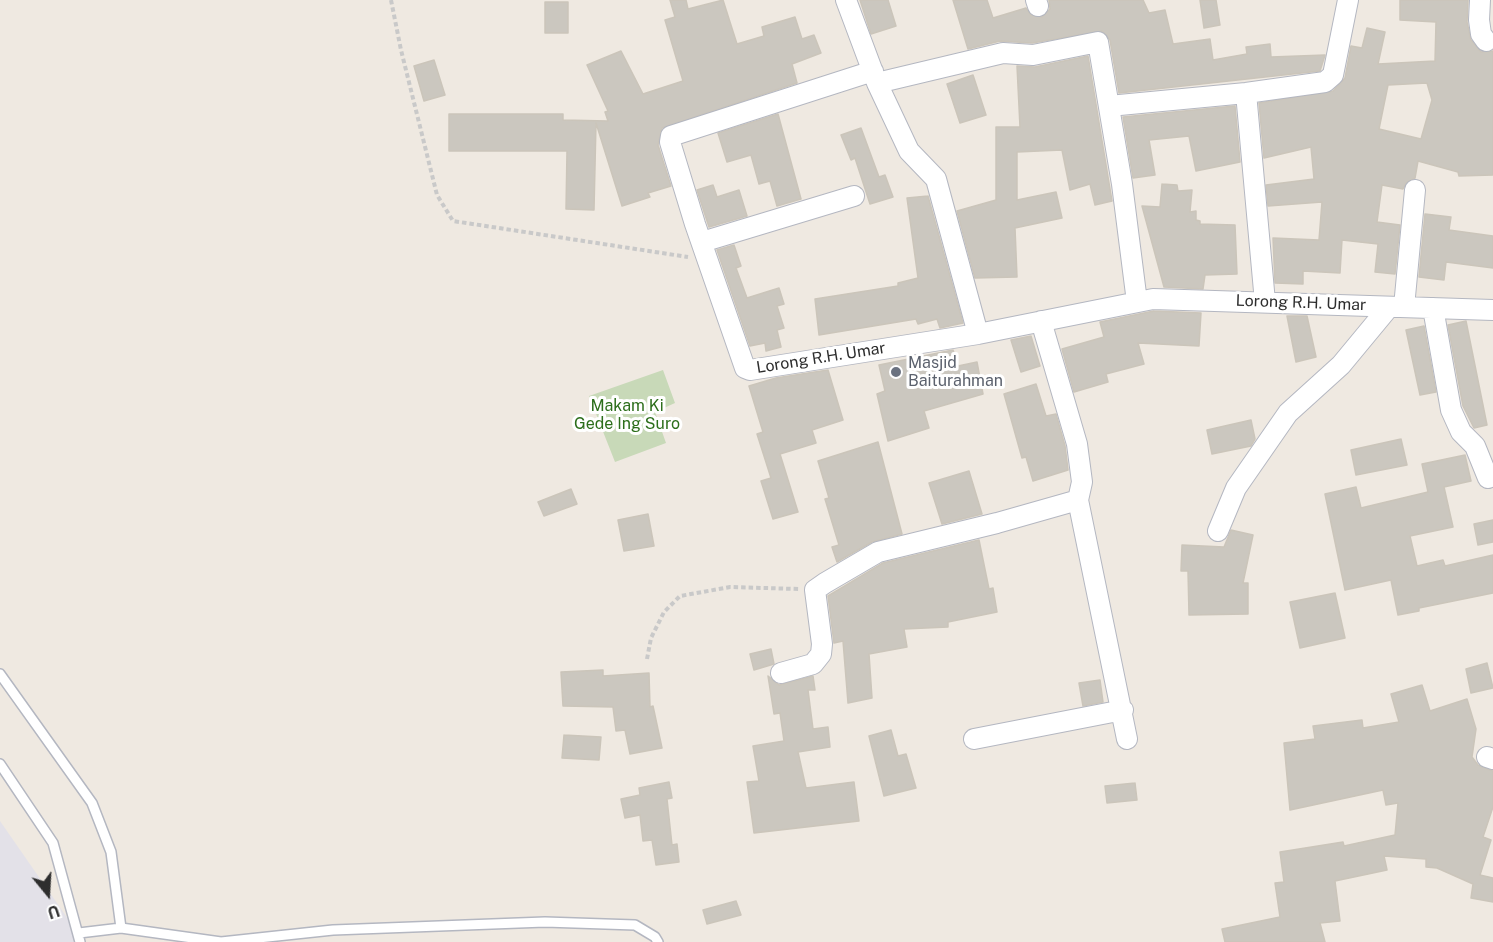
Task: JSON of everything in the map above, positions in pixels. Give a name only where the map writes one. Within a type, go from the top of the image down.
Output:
[{"type":"street","points":[[846,0],[875,77],[909,151],[936,179],[978,333]]},
{"type":"street","points":[[1137,302],[1109,106],[1246,93],[1331,79],[1348,0]]},
{"type":"street","points":[[1480,0],[1480,27],[1486,41]]},
{"type":"street","name":"Lorong R.H. Umar","points":[[1109,106],[1100,46],[1096,41],[1033,55],[1003,53],[875,77],[673,135],[670,142],[742,366],[747,369],[978,333],[1153,299],[1493,310]]},
{"type":"street","points":[[1246,93],[1265,302]]},
{"type":"street","points":[[1218,531],[1236,488],[1288,413],[1341,365],[1396,307],[1415,190]]},
{"type":"street","points":[[704,251],[854,196]]},
{"type":"street","points":[[1433,308],[1451,410],[1461,432],[1475,446],[1488,478]]},
{"type":"street","points":[[1041,321],[1077,444],[1082,482],[1078,500],[1123,710],[1127,739]]},
{"type":"street","points":[[781,673],[813,664],[821,654],[822,644],[815,590],[878,552],[997,523],[1078,500]]},
{"type":"street","points":[[974,739],[1123,710]]},
{"type":"lane","points":[[0,674],[92,803],[111,852],[121,928]]},
{"type":"lane","points":[[0,764],[53,843],[80,937],[121,928],[221,942],[333,930],[544,922],[635,925],[655,937],[658,942]]},
{"type":"path","points":[[392,0],[400,50],[437,195],[453,221],[704,251]]},
{"type":"path","points":[[647,659],[651,638],[664,612],[680,596],[730,587],[815,590]]},
{"type":"shaded area","points":[[0,821],[84,942],[0,942]]},
{"type":"green space","name":"Makam Ki Gede Ing Suro","points":[[663,370],[675,403],[655,412],[666,443],[615,462],[589,396]]},
{"type":"building","points":[[670,0],[686,0],[688,9],[723,0],[737,44],[764,36],[762,27],[795,17],[802,39],[814,35],[821,53],[792,64],[797,83],[662,128],[658,145],[671,186],[648,193],[650,197],[622,206],[596,123],[594,210],[566,209],[567,151],[449,151],[449,114],[563,114],[563,120],[608,121],[605,112],[608,111],[587,65],[621,51],[643,94],[683,81],[665,20],[675,17]]},
{"type":"building","points":[[860,0],[888,0],[896,26],[871,34]]},
{"type":"building","points":[[953,0],[987,0],[993,18],[1026,8],[1031,15],[1042,17],[1050,9],[1049,0],[1143,0],[1149,13],[1165,10],[1173,44],[1210,39],[1213,60],[1247,54],[1246,47],[1270,44],[1271,57],[1325,55],[1320,71],[1119,93],[1110,40],[1102,31],[1032,43],[1000,41],[968,49]]},
{"type":"building","points":[[1200,0],[1216,0],[1220,25],[1204,28]]},
{"type":"building","points":[[1400,0],[1468,0],[1467,22],[1471,40],[1481,52],[1493,51],[1493,175],[1459,176],[1458,172],[1418,161],[1415,178],[1406,183],[1403,189],[1382,185],[1377,222],[1400,225],[1395,274],[1375,272],[1378,244],[1342,240],[1340,273],[1303,271],[1303,284],[1275,283],[1273,238],[1319,240],[1322,202],[1268,206],[1266,185],[1314,179],[1311,147],[1264,158],[1259,103],[1333,91],[1345,78],[1351,46],[1362,48],[1367,28],[1385,32],[1378,64],[1435,61],[1436,22],[1400,20]],"holes":[[[1427,83],[1432,100],[1421,139],[1379,129],[1388,85]]]},
{"type":"building","points":[[545,2],[568,2],[568,33],[545,33]]},
{"type":"building","points":[[1088,56],[1112,201],[1095,205],[1090,184],[1070,190],[1062,150],[1017,152],[1017,200],[1056,192],[1062,218],[1015,228],[1017,277],[975,278],[957,211],[996,200],[996,127],[1020,127],[1017,66],[1035,67]]},
{"type":"building","points":[[434,60],[445,95],[424,101],[414,66]]},
{"type":"building","points":[[973,75],[986,115],[960,123],[947,84]]},
{"type":"building","points":[[1235,106],[1240,162],[1196,171],[1189,136],[1149,140],[1155,175],[1133,178],[1123,117]]},
{"type":"building","points":[[778,114],[801,199],[777,206],[770,181],[759,184],[751,155],[727,162],[718,133]]},
{"type":"building","points":[[861,128],[879,177],[885,175],[893,197],[870,204],[855,158],[851,160],[841,135]]},
{"type":"building","points":[[1162,184],[1177,185],[1178,191],[1192,190],[1190,212],[1196,211],[1196,220],[1200,221],[1200,224],[1235,225],[1237,274],[1205,275],[1203,289],[1164,287],[1142,206],[1160,207]]},
{"type":"building","points":[[713,185],[717,197],[739,190],[747,216],[709,227],[697,190]]},
{"type":"building","points":[[928,196],[963,323],[940,328],[937,319],[918,324],[916,319],[819,335],[815,299],[898,286],[898,283],[918,278],[907,198]]},
{"type":"building","points":[[1425,214],[1451,217],[1449,230],[1493,236],[1493,268],[1446,262],[1444,280],[1419,277]]},
{"type":"building","points":[[734,245],[741,266],[736,268],[747,298],[779,288],[784,304],[777,306],[784,328],[777,330],[781,347],[766,351],[765,343],[750,346],[717,250]]},
{"type":"building","points":[[1154,311],[1201,313],[1199,346],[1138,343],[1144,364],[1106,374],[1108,382],[1074,392],[1062,349],[1104,337],[1100,322]]},
{"type":"building","points":[[1287,316],[1307,316],[1316,357],[1296,362]]},
{"type":"building","points":[[1466,321],[1487,425],[1474,428],[1463,406],[1448,325]]},
{"type":"building","points":[[1424,326],[1436,392],[1420,395],[1406,330]]},
{"type":"building","points":[[1031,336],[1040,366],[1021,372],[1011,340]]},
{"type":"building","points":[[953,350],[958,366],[977,362],[983,394],[924,411],[929,428],[888,441],[877,394],[885,391],[879,365]]},
{"type":"building","points":[[828,370],[843,420],[812,430],[816,443],[780,454],[798,512],[773,519],[761,481],[771,478],[757,434],[763,432],[749,386],[776,378]]},
{"type":"building","points":[[1036,384],[1046,416],[1056,414],[1065,446],[1068,470],[1033,481],[1026,457],[1022,458],[1004,394]]},
{"type":"building","points":[[1251,420],[1255,439],[1251,446],[1212,454],[1207,430]]},
{"type":"building","points":[[1401,439],[1407,465],[1356,475],[1351,450]]},
{"type":"building","points":[[878,442],[902,534],[872,542],[837,562],[832,547],[839,545],[825,499],[829,498],[818,461]]},
{"type":"building","points":[[1465,455],[1471,481],[1444,487],[1453,527],[1410,536],[1417,566],[1443,560],[1445,566],[1493,555],[1493,593],[1419,608],[1419,611],[1398,615],[1391,580],[1345,590],[1325,494],[1356,487],[1361,508],[1428,492],[1422,464]]},
{"type":"building","points":[[969,471],[982,514],[942,524],[929,483]]},
{"type":"building","points":[[571,489],[577,504],[544,516],[538,502]]},
{"type":"building","points":[[648,514],[654,546],[624,551],[618,520]]},
{"type":"building","points":[[1493,520],[1493,542],[1478,545],[1474,524]]},
{"type":"building","points":[[1231,530],[1253,535],[1243,583],[1248,583],[1248,614],[1189,615],[1188,571],[1181,571],[1182,545],[1224,547]]},
{"type":"building","points":[[979,540],[989,589],[993,588],[997,612],[948,622],[948,627],[904,629],[907,647],[869,654],[872,698],[848,703],[843,641],[834,643],[828,596],[883,563]]},
{"type":"building","points":[[1335,593],[1345,638],[1300,648],[1290,602]]},
{"type":"building","points":[[771,649],[774,664],[754,670],[750,654]]},
{"type":"building","points":[[1487,663],[1493,688],[1471,693],[1466,669]]},
{"type":"building","points":[[603,670],[603,676],[649,673],[650,707],[653,706],[662,748],[630,754],[625,730],[616,731],[613,707],[563,706],[561,672]]},
{"type":"building","points":[[768,676],[779,685],[813,676],[815,690],[808,690],[813,729],[828,727],[830,747],[798,752],[806,788],[854,782],[859,821],[754,833],[747,782],[759,781],[753,746],[784,741],[780,713],[774,714]]},
{"type":"building","points":[[1100,680],[1103,702],[1083,706],[1079,683]]},
{"type":"building","points":[[1422,685],[1430,711],[1467,699],[1476,729],[1472,757],[1478,765],[1493,771],[1493,807],[1483,837],[1491,840],[1480,875],[1493,878],[1493,902],[1471,898],[1473,884],[1437,868],[1426,867],[1426,859],[1384,856],[1387,870],[1335,881],[1340,921],[1320,923],[1325,942],[1225,942],[1222,929],[1280,917],[1275,883],[1284,882],[1280,852],[1343,842],[1344,846],[1395,835],[1398,803],[1386,805],[1383,790],[1290,810],[1284,743],[1315,739],[1313,726],[1362,720],[1363,728],[1399,722],[1391,694]]},
{"type":"building","points":[[891,730],[898,756],[906,754],[916,788],[884,796],[869,736]]},
{"type":"building","points":[[564,735],[601,737],[599,760],[562,758]]},
{"type":"building","points":[[669,782],[672,798],[667,799],[672,845],[677,844],[679,862],[656,865],[652,840],[643,841],[640,815],[625,818],[621,799],[640,795],[639,788]]},
{"type":"building","points":[[1135,783],[1137,800],[1107,803],[1105,786]]},
{"type":"building","points":[[736,901],[741,915],[707,924],[703,910]]},
{"type":"place","name":"Masjid Baiturahman","points":[[896,372]]}]
